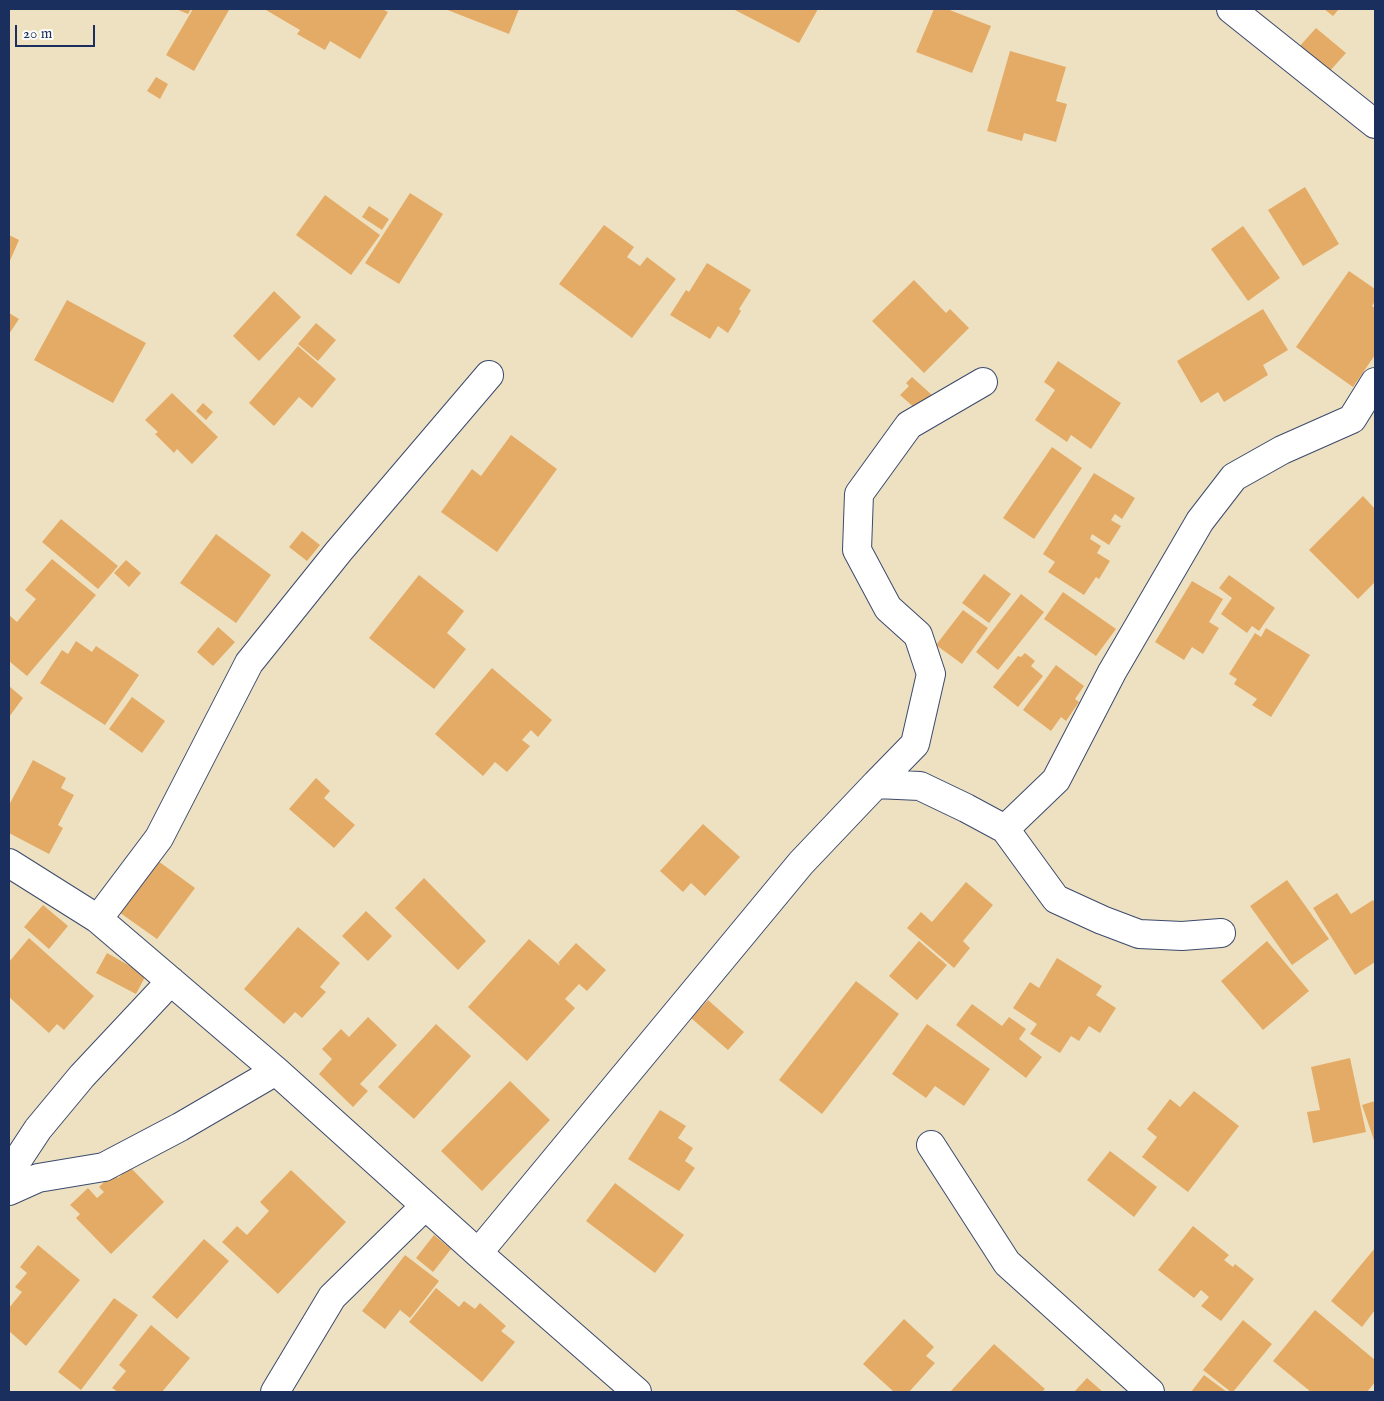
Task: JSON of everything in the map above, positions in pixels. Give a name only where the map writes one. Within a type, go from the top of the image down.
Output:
[{"type":"street","points":[[1231,9],[1375,124]]},
{"type":"street","points":[[98,919],[158,838],[249,663],[339,551],[489,374]]},
{"type":"street","points":[[478,1253],[801,863],[915,744],[931,674],[918,635],[888,608],[858,550],[859,494],[909,424],[983,382]]},
{"type":"street","points":[[1005,829],[1056,780],[1112,672],[1200,521],[1234,477],[1282,450],[1352,419],[1375,382]]},
{"type":"street","points":[[876,784],[920,786],[1005,829],[1056,899],[1102,920],[1139,934],[1182,936],[1220,933]]},
{"type":"street","points":[[9,863],[98,919],[276,1071],[425,1206],[637,1392]]},
{"type":"street","points":[[9,1173],[38,1129],[82,1076],[171,981]]},
{"type":"street","points":[[9,1191],[38,1178],[104,1167],[180,1127],[276,1071]]},
{"type":"street","points":[[931,1145],[1007,1263],[1150,1392]]},
{"type":"street","points":[[275,1392],[332,1297],[425,1206]]},
{"type":"building","points":[[176,9],[191,9],[188,14]]},
{"type":"building","points":[[193,9],[229,10],[194,71],[166,55]]},
{"type":"building","points":[[267,9],[382,9],[388,12],[360,59],[330,41],[325,50],[297,34],[300,30]]},
{"type":"building","points":[[445,9],[519,9],[509,34]]},
{"type":"building","points":[[733,9],[818,9],[799,43]]},
{"type":"building","points":[[934,9],[947,9],[991,26],[972,73],[916,52]]},
{"type":"building","points":[[1324,9],[1339,9],[1333,16]]},
{"type":"building","points":[[1316,28],[1346,53],[1328,73],[1298,48]]},
{"type":"building","points":[[1010,51],[1066,67],[1056,101],[1067,104],[1056,142],[1024,133],[1022,141],[987,131]]},
{"type":"building","points":[[156,77],[168,84],[160,99],[147,91]]},
{"type":"building","points":[[1305,187],[1339,244],[1303,266],[1268,210]]},
{"type":"building","points":[[410,193],[443,214],[399,284],[365,263]]},
{"type":"building","points":[[325,195],[380,235],[351,275],[296,235]]},
{"type":"building","points":[[369,206],[389,219],[382,230],[362,217]]},
{"type":"building","points":[[604,225],[634,247],[627,257],[640,266],[647,257],[676,279],[632,338],[559,284]]},
{"type":"building","points":[[1243,226],[1280,278],[1248,301],[1211,249]]},
{"type":"building","points":[[9,235],[19,240],[9,263]]},
{"type":"building","points":[[707,263],[751,290],[739,309],[741,311],[728,333],[718,326],[710,339],[670,315],[686,290],[689,292]]},
{"type":"building","points":[[1349,271],[1375,289],[1375,301],[1372,306],[1375,308],[1375,355],[1353,387],[1296,347]]},
{"type":"building","points":[[914,280],[946,313],[950,309],[969,328],[924,373],[872,321]]},
{"type":"building","points":[[274,291],[301,317],[259,361],[233,336]]},
{"type":"building","points":[[67,300],[146,343],[113,403],[34,360]]},
{"type":"building","points":[[1263,309],[1288,350],[1263,365],[1268,375],[1224,402],[1218,392],[1201,403],[1177,361]]},
{"type":"building","points":[[9,313],[19,319],[9,334]]},
{"type":"building","points":[[316,323],[336,340],[318,361],[298,344]]},
{"type":"building","points":[[298,346],[336,379],[312,408],[299,397],[274,426],[249,403]]},
{"type":"building","points":[[1058,361],[1121,403],[1091,449],[1071,435],[1067,442],[1035,420],[1055,390],[1044,382]]},
{"type":"building","points":[[912,377],[932,395],[917,410],[900,395],[909,386],[906,383]]},
{"type":"building","points":[[172,393],[218,437],[192,464],[177,449],[174,453],[155,434],[158,432],[145,420]]},
{"type":"building","points":[[203,403],[213,412],[206,420],[196,411]]},
{"type":"building","points":[[511,435],[557,469],[497,552],[441,512],[472,469],[481,476]]},
{"type":"building","points":[[1052,447],[1082,468],[1034,539],[1003,518]]},
{"type":"building","points":[[1094,473],[1135,498],[1122,519],[1115,514],[1111,520],[1121,526],[1109,545],[1092,534],[1090,539],[1101,546],[1097,553],[1110,561],[1099,579],[1096,577],[1084,595],[1048,572],[1055,562],[1043,554]]},
{"type":"building","points":[[1363,496],[1375,509],[1375,582],[1358,599],[1309,550]]},
{"type":"building","points":[[61,519],[118,566],[98,589],[42,542]]},
{"type":"building","points":[[302,531],[320,545],[307,561],[289,547]]},
{"type":"building","points":[[216,534],[271,575],[236,623],[180,583]]},
{"type":"building","points":[[52,559],[96,595],[27,676],[9,661],[9,615],[17,622],[36,599],[25,590]]},
{"type":"building","points":[[126,560],[141,573],[129,587],[114,573]]},
{"type":"building","points":[[984,574],[1011,594],[989,623],[962,603]]},
{"type":"building","points":[[419,575],[464,611],[447,633],[466,649],[434,689],[369,638]]},
{"type":"building","points":[[1229,575],[1275,608],[1259,631],[1252,626],[1247,633],[1221,614],[1232,598],[1219,588]]},
{"type":"building","points":[[1192,581],[1223,599],[1209,622],[1219,628],[1203,654],[1192,647],[1184,660],[1155,642]]},
{"type":"building","points":[[1063,592],[1116,629],[1096,656],[1044,619]]},
{"type":"building","points":[[1021,594],[1044,612],[998,670],[976,652]]},
{"type":"building","points":[[963,610],[988,628],[962,664],[936,645]]},
{"type":"building","points":[[218,627],[235,642],[213,666],[197,652]]},
{"type":"building","points":[[1266,628],[1310,655],[1271,717],[1252,705],[1257,699],[1234,684],[1237,679],[1229,674],[1255,633],[1261,637]]},
{"type":"building","points":[[76,641],[92,652],[96,646],[139,675],[105,725],[40,683],[62,650],[68,654]]},
{"type":"building","points":[[1025,653],[1035,661],[1031,666],[1043,676],[1018,707],[993,687],[1018,656],[1021,657]]},
{"type":"building","points":[[1056,665],[1084,686],[1075,699],[1079,702],[1066,721],[1061,717],[1051,731],[1023,710]]},
{"type":"building","points":[[492,668],[552,720],[538,737],[531,730],[522,740],[530,746],[507,772],[495,762],[483,776],[435,734]]},
{"type":"building","points":[[9,686],[23,698],[9,717]]},
{"type":"building","points":[[132,697],[165,721],[142,753],[109,729]]},
{"type":"building","points":[[33,760],[66,778],[61,788],[74,795],[58,825],[63,828],[49,854],[9,833],[9,805]]},
{"type":"building","points":[[316,778],[330,791],[324,798],[355,825],[334,848],[289,809]]},
{"type":"building","points":[[703,824],[740,857],[705,896],[691,883],[683,892],[660,871]]},
{"type":"building","points":[[154,858],[195,888],[157,939],[116,910]]},
{"type":"building","points":[[424,878],[486,941],[458,970],[395,908]]},
{"type":"building","points":[[1287,880],[1329,939],[1292,965],[1250,906]]},
{"type":"building","points":[[966,882],[993,905],[963,941],[970,948],[954,968],[907,928],[921,912],[932,922]]},
{"type":"building","points":[[1337,893],[1351,914],[1373,900],[1375,903],[1375,962],[1355,975],[1313,908]]},
{"type":"building","points":[[43,905],[68,926],[49,949],[24,927]]},
{"type":"building","points":[[366,911],[392,936],[368,961],[342,936]]},
{"type":"building","points":[[298,927],[340,963],[320,987],[326,992],[302,1018],[295,1012],[284,1024],[244,989]]},
{"type":"building","points":[[29,938],[94,996],[64,1030],[57,1024],[49,1033],[9,997],[9,962]]},
{"type":"building","points":[[529,939],[559,965],[558,963],[576,943],[606,970],[587,991],[579,984],[565,999],[575,1008],[527,1061],[468,1007]]},
{"type":"building","points":[[919,941],[947,965],[917,1000],[889,976]]},
{"type":"building","points":[[1267,941],[1309,991],[1263,1030],[1221,981]]},
{"type":"building","points":[[107,953],[146,975],[136,994],[96,973]]},
{"type":"building","points":[[1057,958],[1102,986],[1096,995],[1116,1008],[1100,1033],[1089,1026],[1079,1041],[1071,1036],[1060,1053],[1030,1034],[1037,1024],[1013,1008],[1030,982],[1039,988]]},
{"type":"building","points":[[856,981],[899,1014],[822,1114],[779,1080]]},
{"type":"building","points":[[708,1000],[744,1032],[728,1050],[691,1018]]},
{"type":"building","points":[[972,1004],[1002,1026],[1009,1017],[1026,1029],[1019,1039],[1042,1057],[1026,1078],[956,1025]]},
{"type":"building","points":[[368,1017],[397,1045],[360,1084],[368,1091],[353,1107],[319,1074],[332,1059],[322,1049],[341,1029],[349,1037]]},
{"type":"building","points":[[436,1024],[471,1056],[414,1119],[378,1087]]},
{"type":"building","points":[[927,1024],[990,1069],[964,1106],[935,1086],[926,1098],[892,1074]]},
{"type":"building","points":[[1350,1058],[1366,1132],[1313,1143],[1307,1112],[1320,1110],[1311,1067]]},
{"type":"building","points":[[510,1081],[550,1120],[482,1191],[441,1151]]},
{"type":"building","points":[[1194,1091],[1239,1126],[1188,1192],[1142,1157],[1157,1137],[1147,1129],[1170,1099],[1180,1107]]},
{"type":"building","points":[[1375,1101],[1375,1143],[1362,1105]]},
{"type":"building","points":[[660,1110],[686,1126],[678,1138],[693,1148],[685,1161],[695,1168],[679,1191],[628,1159]]},
{"type":"building","points":[[1110,1151],[1157,1187],[1134,1217],[1087,1180]]},
{"type":"building","points":[[130,1167],[164,1202],[111,1254],[76,1218],[80,1214],[70,1205],[88,1188],[97,1198],[104,1192],[99,1187],[113,1173],[118,1178]]},
{"type":"building","points":[[291,1170],[346,1222],[278,1294],[222,1242],[237,1226],[247,1235],[269,1211],[260,1202]]},
{"type":"building","points":[[615,1183],[684,1235],[655,1273],[586,1221]]},
{"type":"building","points":[[1193,1226],[1229,1255],[1224,1260],[1233,1267],[1235,1264],[1254,1279],[1221,1321],[1201,1306],[1209,1297],[1201,1290],[1194,1298],[1158,1270]]},
{"type":"building","points":[[434,1235],[451,1249],[433,1272],[416,1258]]},
{"type":"building","points":[[204,1239],[229,1261],[177,1319],[152,1297]]},
{"type":"building","points":[[38,1245],[80,1280],[26,1346],[9,1331],[9,1308],[22,1292],[15,1287],[27,1273],[20,1267]]},
{"type":"building","points":[[1375,1248],[1375,1310],[1362,1327],[1331,1301]]},
{"type":"building","points":[[405,1255],[439,1281],[410,1318],[400,1310],[385,1329],[362,1311]]},
{"type":"building","points":[[436,1288],[459,1307],[464,1301],[475,1309],[480,1303],[506,1326],[501,1331],[515,1342],[482,1382],[409,1322]]},
{"type":"building","points":[[114,1298],[138,1315],[81,1390],[58,1372]]},
{"type":"building","points":[[1315,1310],[1375,1360],[1375,1382],[1367,1392],[1311,1392],[1273,1361]]},
{"type":"building","points":[[904,1319],[934,1347],[926,1356],[935,1363],[909,1392],[894,1392],[863,1364]]},
{"type":"building","points":[[1243,1320],[1272,1344],[1233,1392],[1231,1392],[1203,1370]]},
{"type":"building","points":[[151,1325],[190,1358],[162,1392],[118,1392],[112,1388],[126,1371],[119,1365]]},
{"type":"building","points":[[994,1344],[1045,1389],[1042,1392],[950,1392]]},
{"type":"building","points":[[1204,1375],[1227,1392],[1191,1392]]},
{"type":"building","points":[[1087,1378],[1103,1392],[1074,1392]]}]
